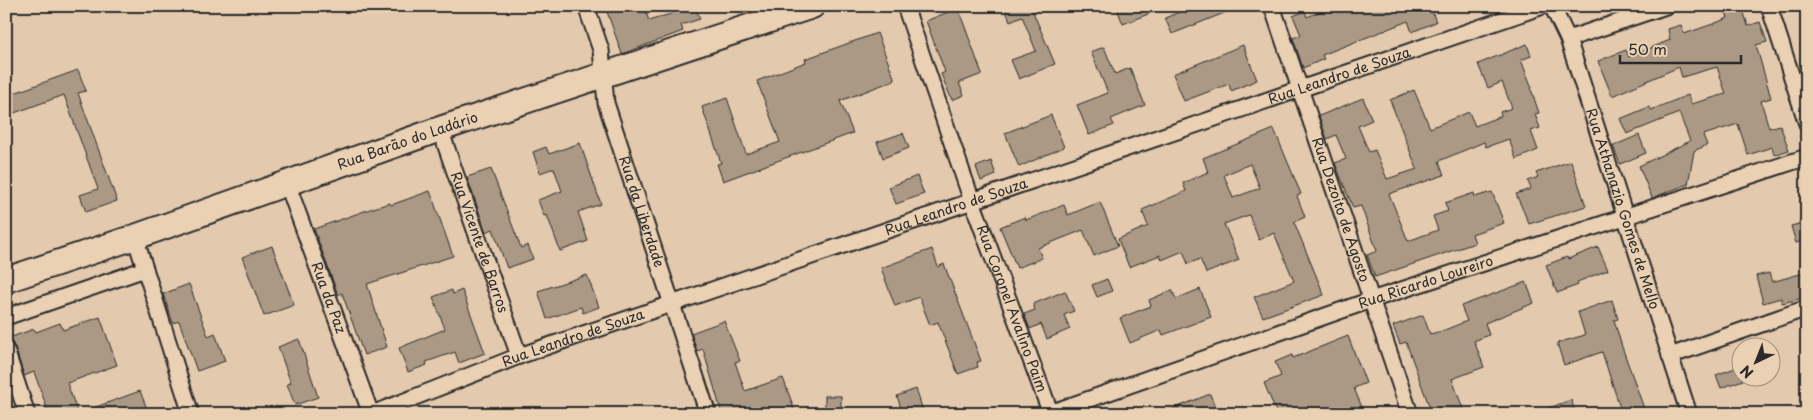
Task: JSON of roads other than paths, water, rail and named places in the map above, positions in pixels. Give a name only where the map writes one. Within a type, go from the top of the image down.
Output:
[{"type":"main road","name":"Rua Barão do Ladário","points":[[6,280],[135,237],[440,129],[812,6]]},
{"type":"street","name":"Rua da Liberdade","points":[[586,6],[601,50],[606,103],[708,414]]},
{"type":"street","name":"Rua Coronel Avalino Paim","points":[[905,6],[972,201],[1050,413]]},
{"type":"street","name":"Rua Dezoito de Agosto","points":[[1272,6],[1410,414]]},
{"type":"street","name":"Rua Leandro de Souza","points":[[371,414],[519,356],[673,305],[1543,6]]},
{"type":"street","name":"Rua Athanazio Gomes de Mello","points":[[1552,6],[1568,40],[1688,414]]},
{"type":"street","points":[[1568,40],[1666,6]]},
{"type":"street","points":[[1769,6],[1807,124]]},
{"type":"street","name":"Rua Vicente de Barros","points":[[440,129],[519,356]]},
{"type":"street","name":"Rua Ricardo Loureiro","points":[[1050,413],[1371,300],[1625,218],[1807,156]]},
{"type":"street","name":"Rua da Paz","points":[[288,183],[371,414]]},
{"type":"street","points":[[135,237],[191,414]]},
{"type":"street","points":[[6,317],[145,269]]},
{"type":"street","points":[[1670,356],[1807,308]]},
{"type":"street","points":[[6,350],[27,414]]}]
